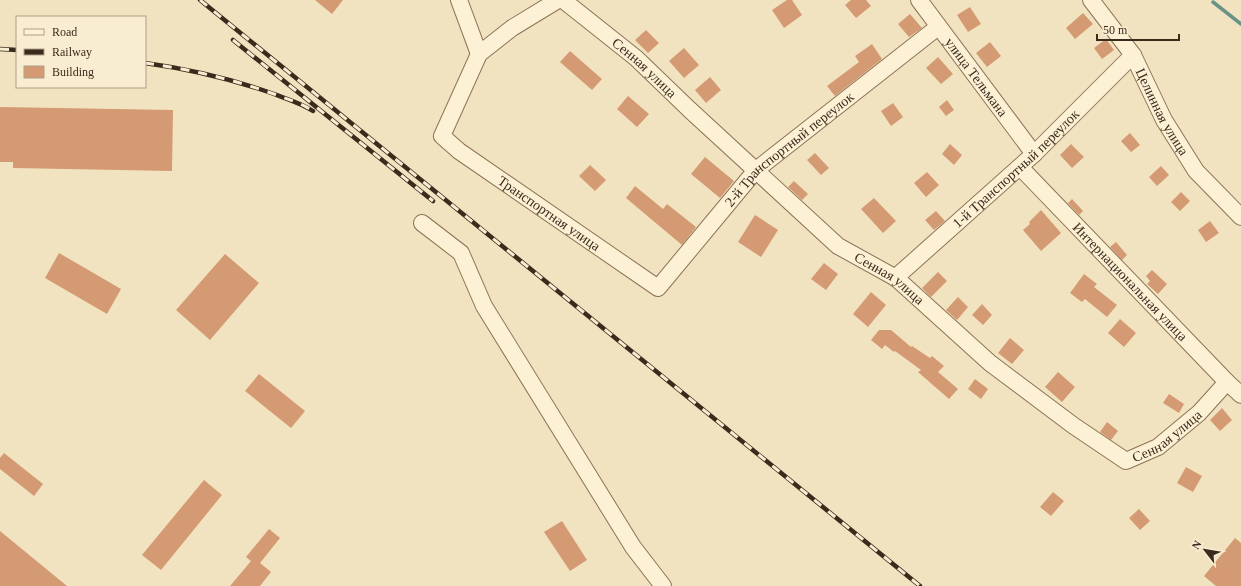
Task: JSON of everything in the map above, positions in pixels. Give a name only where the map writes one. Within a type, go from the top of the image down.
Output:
[{"type":"street","points":[[459,0],[479,54],[512,28],[558,0]]},
{"type":"street","name":"Сенная улица","points":[[563,0],[636,58],[690,110],[838,246],[896,278],[990,363],[1074,426],[1126,461],[1158,447],[1199,413],[1227,382]]},
{"type":"street","name":"улица Тельмана","points":[[919,0],[1034,154]]},
{"type":"street","name":"Целинная улица","points":[[1091,0],[1133,55],[1164,120],[1196,170],[1241,217]]},
{"type":"street","name":"2-й Транспортный переулок","points":[[658,288],[756,170],[938,27]]},
{"type":"street","name":"Транспортная улица","points":[[479,54],[442,136],[459,151],[658,288]]},
{"type":"street","name":"1-й Транспортный переулок","points":[[896,278],[1034,154],[1133,55]]},
{"type":"street","name":"Интернациональная улица","points":[[1020,167],[1241,395]]},
{"type":"street","points":[[422,223],[461,253],[484,306],[633,547],[663,586]]},
{"type":"building","points":[[315,0],[343,0],[332,14]]},
{"type":"building","points":[[787,0],[792,0],[802,15],[784,28],[772,10]]},
{"type":"building","points":[[851,0],[866,0],[871,6],[856,18],[845,5]]},
{"type":"building","points":[[970,7],[981,24],[968,32],[957,15]]},
{"type":"building","points":[[1083,13],[1093,24],[1075,39],[1066,28]]},
{"type":"building","points":[[910,14],[922,28],[909,37],[898,24]]},
{"type":"building","points":[[646,30],[659,43],[648,53],[635,40]]},
{"type":"building","points":[[1106,39],[1114,50],[1102,59],[1094,48]]},
{"type":"building","points":[[990,42],[1001,56],[987,67],[976,53]]},
{"type":"building","points":[[872,44],[882,59],[835,96],[827,86],[859,62],[855,56]]},
{"type":"building","points":[[684,48],[699,65],[684,78],[669,61]]},
{"type":"building","points":[[570,51],[602,79],[592,90],[560,62]]},
{"type":"building","points":[[938,57],[953,74],[941,84],[926,68]]},
{"type":"building","points":[[710,77],[721,90],[706,103],[695,90]]},
{"type":"building","points":[[628,96],[649,114],[637,127],[617,109]]},
{"type":"building","points":[[947,100],[954,110],[946,116],[939,107]]},
{"type":"building","points":[[893,103],[903,117],[891,126],[881,111]]},
{"type":"building","points":[[0,107],[173,110],[172,171],[13,168],[13,162],[0,162]]},
{"type":"building","points":[[1130,133],[1140,145],[1131,152],[1121,141]]},
{"type":"building","points":[[950,144],[962,155],[954,165],[942,154]]},
{"type":"building","points":[[1071,144],[1084,157],[1072,168],[1060,155]]},
{"type":"building","points":[[815,153],[829,168],[821,175],[807,160]]},
{"type":"building","points":[[705,157],[734,181],[720,198],[691,174]]},
{"type":"building","points":[[590,165],[606,180],[595,191],[579,176]]},
{"type":"building","points":[[1161,166],[1169,175],[1157,186],[1149,177]]},
{"type":"building","points":[[927,172],[939,185],[926,197],[914,183]]},
{"type":"building","points":[[794,181],[808,194],[802,200],[788,187]]},
{"type":"building","points":[[635,186],[663,209],[667,204],[696,227],[682,245],[626,198]]},
{"type":"building","points":[[1181,192],[1190,201],[1180,211],[1171,202]]},
{"type":"building","points":[[874,198],[896,221],[883,233],[861,209]]},
{"type":"building","points":[[1072,199],[1083,211],[1079,215],[1068,203]]},
{"type":"building","points":[[1041,210],[1061,233],[1041,251],[1023,230]]},
{"type":"building","points":[[936,211],[945,221],[934,230],[925,220]]},
{"type":"building","points":[[755,215],[778,230],[761,257],[738,242]]},
{"type":"building","points":[[1210,221],[1219,233],[1206,242],[1198,230]]},
{"type":"building","points":[[1116,242],[1127,255],[1122,260],[1110,247]]},
{"type":"building","points":[[59,253],[121,289],[107,314],[45,278]]},
{"type":"building","points":[[225,254],[259,283],[210,340],[176,310]]},
{"type":"building","points":[[824,263],[838,274],[826,290],[811,279]]},
{"type":"building","points":[[1152,270],[1167,284],[1158,294],[1147,284],[1150,281],[1146,276]]},
{"type":"building","points":[[938,272],[947,281],[931,297],[922,288]]},
{"type":"building","points":[[1084,274],[1097,284],[1094,287],[1117,305],[1107,317],[1085,299],[1082,302],[1070,293]]},
{"type":"building","points":[[871,292],[886,305],[868,327],[853,314]]},
{"type":"building","points":[[958,297],[968,307],[957,320],[946,310]]},
{"type":"building","points":[[982,304],[992,315],[983,325],[972,315]]},
{"type":"building","points":[[1120,319],[1136,333],[1124,347],[1108,333]]},
{"type":"building","points":[[879,330],[891,330],[911,347],[912,346],[930,358],[932,356],[944,366],[938,372],[958,389],[949,399],[918,372],[921,370],[885,345],[882,349],[871,340]]},
{"type":"building","points":[[1010,338],[1024,350],[1012,364],[998,353]]},
{"type":"building","points":[[1058,372],[1075,387],[1062,402],[1045,387]]},
{"type":"building","points":[[259,374],[305,411],[291,428],[245,391]]},
{"type":"building","points":[[975,379],[988,389],[981,399],[968,389]]},
{"type":"building","points":[[1169,394],[1184,404],[1179,413],[1163,403]]},
{"type":"building","points":[[1222,408],[1232,420],[1220,431],[1210,420]]},
{"type":"building","points":[[1107,422],[1118,431],[1111,440],[1100,432]]},
{"type":"building","points":[[4,453],[43,484],[34,496],[0,469],[0,458]]},
{"type":"building","points":[[1186,467],[1202,476],[1193,492],[1177,483]]},
{"type":"building","points":[[204,480],[222,495],[161,570],[142,555]]},
{"type":"building","points":[[1053,492],[1064,501],[1051,516],[1040,507]]},
{"type":"building","points":[[1139,509],[1150,521],[1140,530],[1129,518]]},
{"type":"building","points":[[562,521],[587,560],[570,571],[544,532]]},
{"type":"building","points":[[269,529],[280,538],[260,563],[271,572],[260,586],[230,586],[251,561],[246,557]]},
{"type":"building","points":[[0,531],[67,586],[0,586]]},
{"type":"building","points":[[1235,538],[1241,543],[1241,586],[1216,586],[1204,576]]},
{"type":"waterway","points":[[1213,2],[1241,24]]},
{"type":"railway","points":[[200,0],[920,586]]},
{"type":"railway","points":[[233,40],[433,201]]},
{"type":"railway","points":[[0,49],[16,50]]},
{"type":"railway","points":[[146,63],[194,71],[226,79],[294,101],[313,111]]}]
